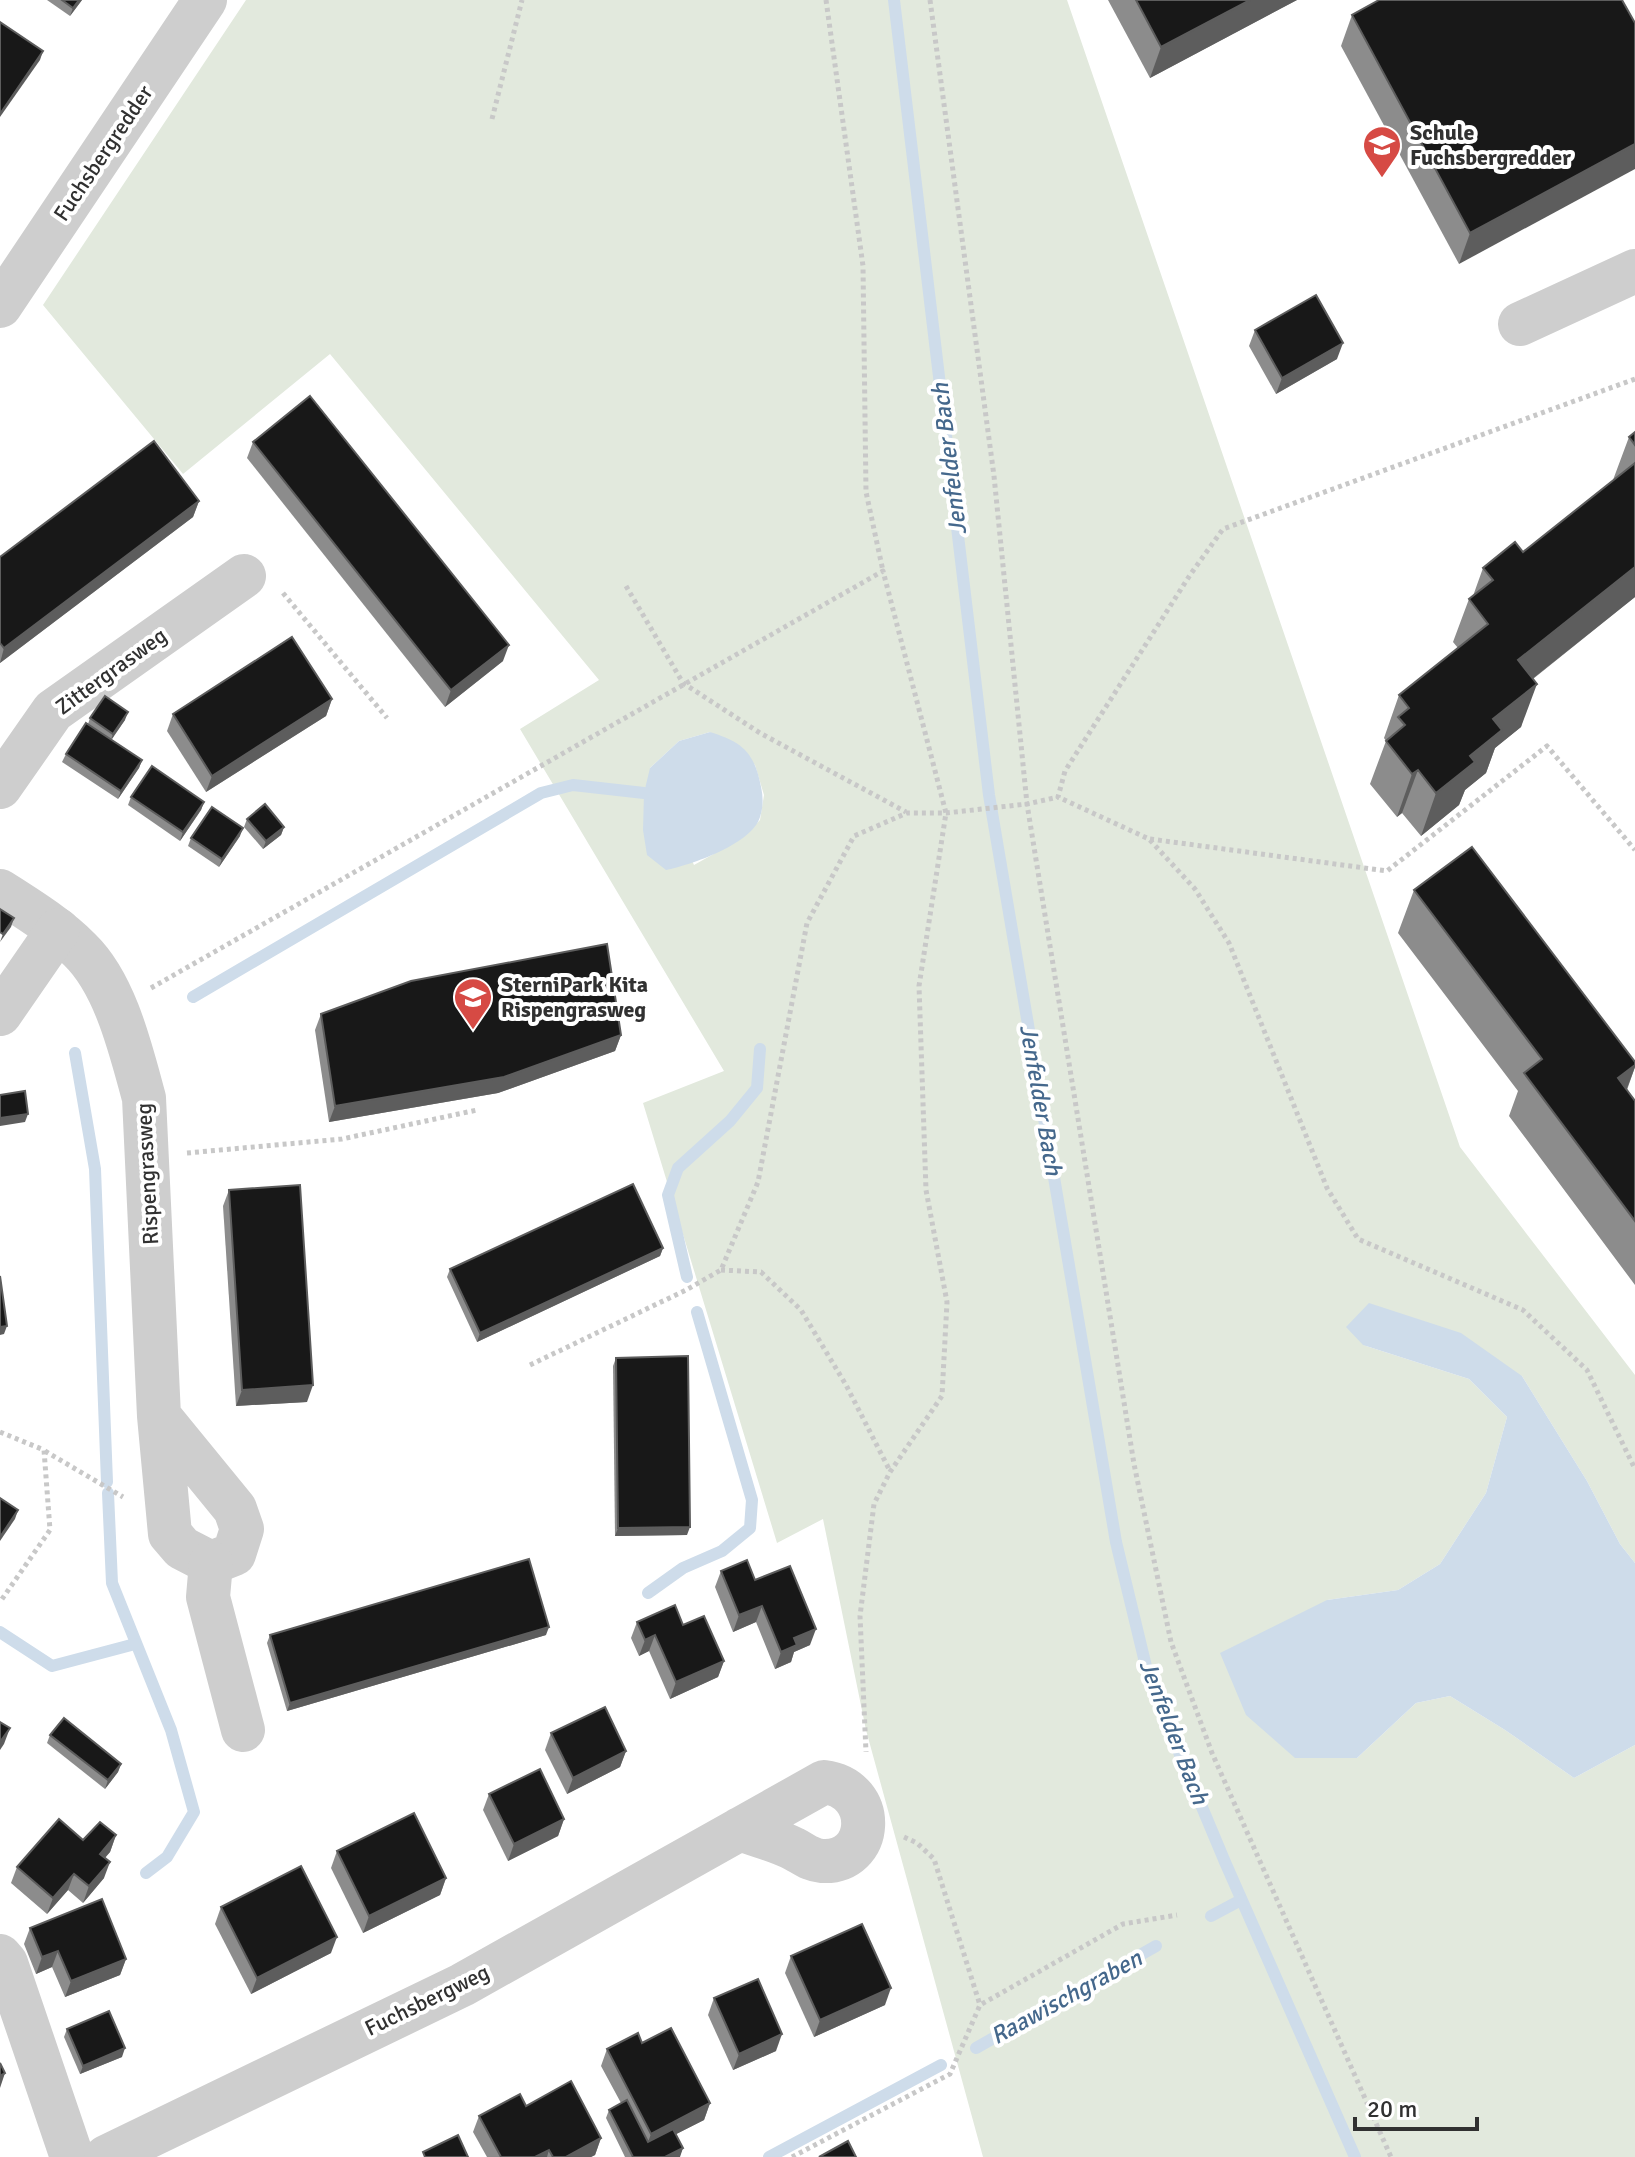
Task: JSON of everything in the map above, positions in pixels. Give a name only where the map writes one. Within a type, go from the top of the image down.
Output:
[{"type":"street","name":"Fuchsbergredder","points":[[0,306],[14,254],[205,0]]},
{"type":"street","points":[[1520,324],[1635,271]]},
{"type":"street","name":"Zittergrasweg","points":[[0,787],[53,711],[244,576]]},
{"type":"street","name":"Rispengrasweg","points":[[0,891],[58,930],[83,953],[115,1008],[144,1098],[159,1416],[170,1534]]},
{"type":"street","points":[[0,1014],[58,930]]},
{"type":"street","points":[[159,1416],[235,1509],[242,1529],[234,1554],[211,1563],[182,1548],[170,1534]]},
{"type":"street","points":[[211,1563],[208,1597],[243,1730]]},
{"type":"street","name":"Fuchsbergweg","points":[[106,2157],[462,1985],[824,1782],[842,1786],[870,1808]]},
{"type":"street","points":[[740,1829],[816,1860],[835,1860],[858,1843],[870,1808]]},
{"type":"street","points":[[0,1956],[6,1963],[72,2157]]},
{"type":"path","points":[[492,119],[522,0]]},
{"type":"path","points":[[826,0],[863,266],[866,492],[883,571],[946,813],[919,986],[926,1190],[947,1302],[942,1396],[890,1472],[874,1504],[860,1616],[865,1748],[870,1808],[884,1827],[917,1843],[934,1859],[980,2005]]},
{"type":"path","points":[[930,0],[994,476],[1027,804],[1134,1464],[1171,1642],[1212,1753],[1391,2157]]},
{"type":"path","points":[[1058,797],[1065,771],[1190,575],[1223,529],[1635,379]]},
{"type":"path","points":[[115,1008],[883,571]]},
{"type":"path","points":[[244,576],[270,577],[387,718]]},
{"type":"path","points":[[626,586],[683,683],[760,733],[907,813]]},
{"type":"path","points":[[721,1270],[758,1182],[807,923],[854,836],[907,813],[946,813],[1027,804],[1058,797],[1149,839],[1387,871],[1547,746],[1635,850]]},
{"type":"path","points":[[1149,839],[1195,889],[1229,943],[1327,1188],[1358,1239],[1523,1310],[1587,1370],[1635,1469]]},
{"type":"path","points":[[146,1157],[342,1139],[477,1110]]},
{"type":"path","points":[[530,1365],[721,1270],[761,1272],[801,1310],[846,1385],[890,1472]]},
{"type":"path","points":[[0,1432],[44,1450],[136,1504],[138,1523],[149,1532],[170,1534]]},
{"type":"path","points":[[0,1602],[50,1530],[44,1450]]},
{"type":"path","points":[[792,2157],[950,2074],[980,2005],[1123,1924],[1177,1915]]},
{"type":"shaded area","points":[[246,0],[1067,0],[1460,1147],[1635,1375],[1635,1563],[1620,1544],[1587,1481],[1522,1376],[1363,1345],[1469,1379],[1507,1417],[1486,1493],[1440,1564],[1398,1590],[1327,1600],[1357,1758],[1416,1703],[1450,1696],[1574,1778],[1635,1745],[1635,2157],[983,2157],[866,1730],[823,1519],[777,1543],[643,1103],[724,1071],[520,729],[599,680],[330,354],[183,474],[43,305]],"holes":[[[710,732],[755,765],[764,795],[760,820],[742,838],[694,865],[650,768],[679,741]]]},
{"type":"water","points":[[710,732],[734,742],[751,757],[762,790],[760,817],[745,836],[719,852],[666,870],[647,855],[643,830],[644,793],[650,768],[679,741]]},
{"type":"water","points":[[1369,1303],[1461,1333],[1522,1376],[1587,1481],[1620,1544],[1635,1563],[1635,1745],[1574,1778],[1450,1696],[1416,1703],[1357,1758],[1295,1758],[1246,1715],[1220,1653],[1327,1600],[1398,1590],[1440,1564],[1486,1493],[1507,1417],[1469,1379],[1363,1345],[1346,1327]]},
{"type":"building","points":[[62,0],[79,0],[73,8]]},
{"type":"building","points":[[1136,0],[1250,0],[1161,47]]},
{"type":"building","points":[[1379,0],[1622,0],[1635,23],[1635,144],[1470,233],[1352,15]]},
{"type":"building","points":[[0,22],[43,51],[0,114]]},
{"type":"building","points":[[1316,295],[1343,343],[1282,378],[1255,330]]},
{"type":"building","points":[[310,396],[509,645],[451,690],[253,442]]},
{"type":"building","points":[[154,441],[199,501],[4,648],[0,643],[0,557]]},
{"type":"building","points":[[1635,463],[1635,567],[1518,660],[1537,684],[1493,719],[1502,730],[1470,756],[1475,762],[1436,793],[1418,770],[1412,774],[1386,741],[1405,725],[1398,717],[1409,708],[1399,695],[1488,624],[1469,599],[1493,580],[1483,568],[1515,542],[1523,552]]},
{"type":"building","points":[[292,637],[332,699],[212,776],[173,714]]},
{"type":"building","points":[[105,696],[128,712],[113,734],[90,718]]},
{"type":"building","points":[[86,723],[142,760],[121,791],[66,754]]},
{"type":"building","points":[[152,766],[204,802],[183,832],[131,797]]},
{"type":"building","points":[[265,804],[284,827],[266,841],[247,819]]},
{"type":"building","points":[[212,807],[243,828],[222,859],[191,838]]},
{"type":"building","points":[[1472,847],[1635,1062],[1618,1078],[1635,1101],[1635,1221],[1524,1073],[1542,1059],[1414,890]]},
{"type":"building","points":[[0,909],[14,918],[3,934],[0,932]]},
{"type":"building","points":[[607,944],[621,1035],[504,1077],[335,1106],[321,1014],[411,981]]},
{"type":"building","points":[[25,1091],[28,1114],[0,1118],[0,1095]]},
{"type":"building","points":[[633,1184],[663,1248],[480,1333],[450,1269]]},
{"type":"building","points":[[300,1185],[313,1385],[242,1390],[229,1190]]},
{"type":"building","points":[[0,1276],[7,1326],[0,1327]]},
{"type":"building","points":[[688,1356],[690,1527],[618,1528],[616,1358]]},
{"type":"building","points":[[0,1498],[18,1510],[0,1537]]},
{"type":"building","points":[[529,1559],[549,1627],[290,1703],[270,1635]]},
{"type":"building","points":[[747,1560],[755,1580],[790,1566],[816,1629],[794,1638],[797,1645],[781,1652],[762,1606],[739,1615],[721,1571]]},
{"type":"building","points":[[675,1605],[683,1625],[704,1616],[724,1661],[676,1682],[655,1635],[645,1640],[637,1622]]},
{"type":"building","points":[[605,1707],[626,1751],[573,1778],[551,1733]]},
{"type":"building","points":[[64,1718],[121,1764],[108,1780],[50,1735]]},
{"type":"building","points":[[0,1722],[10,1728],[0,1742]]},
{"type":"building","points":[[540,1769],[564,1819],[514,1844],[489,1794]]},
{"type":"building","points":[[414,1813],[446,1878],[369,1916],[337,1851]]},
{"type":"building","points":[[59,1819],[83,1840],[100,1822],[116,1835],[100,1854],[110,1862],[89,1886],[74,1874],[53,1898],[17,1867]]},
{"type":"building","points":[[301,1866],[337,1937],[257,1978],[221,1907]]},
{"type":"building","points":[[102,1899],[126,1959],[71,1981],[58,1951],[42,1957],[30,1928]]},
{"type":"building","points":[[862,1924],[891,1988],[820,2020],[791,1956]]},
{"type":"building","points":[[758,1979],[782,2034],[739,2054],[714,1998]]},
{"type":"building","points":[[109,2011],[125,2048],[83,2066],[67,2029]]},
{"type":"building","points":[[671,2028],[710,2103],[651,2134],[607,2049],[638,2033],[642,2043]]},
{"type":"building","points":[[571,2081],[601,2138],[566,2157],[553,2157],[549,2150],[535,2157],[501,2157],[479,2116],[520,2094],[526,2106]]},
{"type":"building","points":[[627,2100],[648,2142],[673,2129],[683,2148],[665,2157],[633,2157],[609,2110]]},
{"type":"building","points":[[458,2135],[468,2157],[425,2157],[423,2152]]},
{"type":"building","points":[[848,2141],[856,2157],[819,2157]]},
{"type":"waterway","name":"Jenfelder Bach","points":[[894,0],[989,795],[1116,1542],[1150,1683],[1355,2157]]},
{"type":"waterway","points":[[193,997],[541,793],[573,785],[644,793]]},
{"type":"waterway","points":[[687,1277],[668,1195],[678,1168],[730,1121],[757,1088],[760,1049]]},
{"type":"waterway","points":[[75,1053],[95,1169],[107,1482]]},
{"type":"waterway","points":[[648,1593],[683,1568],[722,1551],[750,1528],[752,1500],[697,1312]]},
{"type":"waterway","points":[[108,1493],[112,1583],[171,1730],[194,1812],[167,1857],[146,1873]]},
{"type":"waterway","points":[[0,1632],[52,1666],[135,1644]]},
{"type":"waterway","name":"Raawischgraben","points":[[1211,1916],[1241,1900]]},
{"type":"waterway","name":"Raawischgraben","points":[[976,2048],[1156,1946]]},
{"type":"waterway","name":"Raawischgraben","points":[[769,2157],[941,2065]]},
{"type":"place","name":"Schule Fuchsbergredder","points":[[1382,179]]},
{"type":"place","name":"SterniPark Kita Rispengrasweg","points":[[473,1031]]}]
